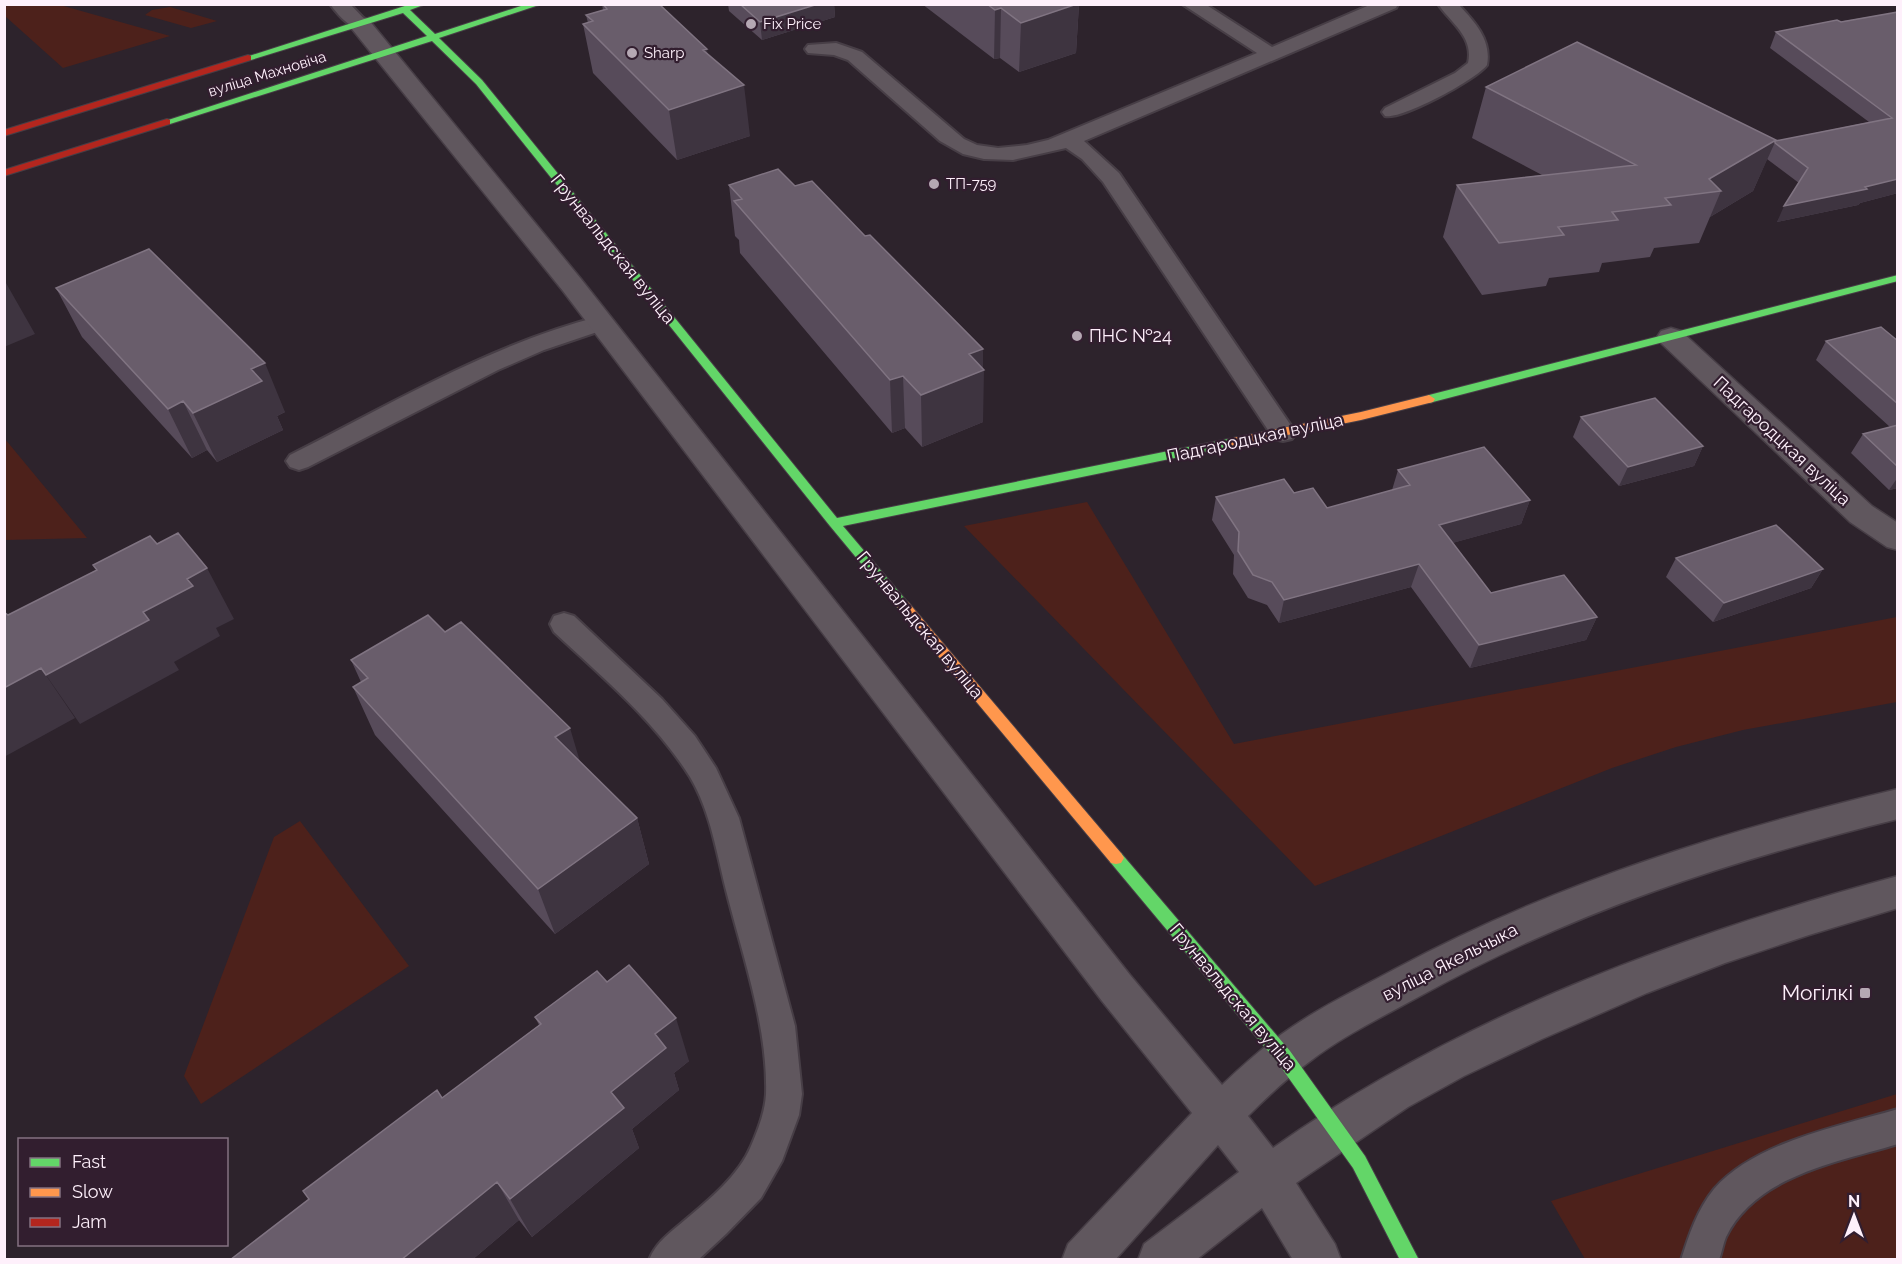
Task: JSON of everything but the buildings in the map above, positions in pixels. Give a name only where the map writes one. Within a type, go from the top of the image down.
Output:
[{"type":"street","name":"вуліца Махновіча","points":[[4,173],[538,4]]},
{"type":"street","name":"вуліца Махновіча","points":[[4,133],[360,24],[408,6]]},
{"type":"street","name":"Грунвальдская вуліца","points":[[408,6],[479,82],[834,523],[1284,1057],[1337,1129],[1380,1199],[1410,1260]]},
{"type":"street","points":[[360,24],[601,323],[1116,988],[1219,1113],[1268,1177],[1319,1260]]},
{"type":"street","name":"Падгародцкая вуліца","points":[[834,523],[1283,433],[1400,407],[1898,278]]},
{"type":"street","name":"Падгародцкая вуліца","points":[[1671,337],[1861,514],[1898,539]]},
{"type":"street","name":"вуліца Якельчыка","points":[[1084,1260],[1219,1113],[1284,1057],[1335,1023],[1399,986],[1469,948],[1551,911],[1639,877],[1724,849],[1809,825],[1898,804]]},
{"type":"street","points":[[1160,1260],[1268,1177],[1337,1129],[1393,1093],[1455,1059],[1583,1001],[1728,944],[1898,892]]},
{"type":"lane","points":[[339,4],[360,24]]},
{"type":"lane","points":[[1191,4],[1271,54]]},
{"type":"lane","points":[[815,49],[836,48],[855,56],[950,138],[968,148],[981,152],[1012,154],[1045,148],[1069,140],[1389,4]]},
{"type":"lane","points":[[1392,112],[1462,77],[1477,65],[1479,53],[1475,40],[1447,4]]},
{"type":"lane","points":[[1069,140],[1089,155],[1111,178],[1283,433]]},
{"type":"lane","points":[[299,461],[489,365],[536,345],[601,323]]},
{"type":"lane","points":[[564,624],[659,717],[698,764],[711,788],[723,818],[778,1026],[784,1094],[781,1115],[764,1161],[730,1204],[668,1260]]},
{"type":"lane","points":[[1700,1260],[1702,1246],[1716,1216],[1735,1192],[1758,1175],[1786,1161],[1898,1126]]},
{"type":"shaded area","points":[[5,4],[60,5],[170,36],[63,68],[5,16]]},
{"type":"shaded area","points":[[170,7],[217,21],[191,28],[145,15],[152,10]]},
{"type":"shaded area","points":[[5,439],[87,538],[5,540]]},
{"type":"shaded area","points":[[1087,502],[1234,744],[1897,617],[1897,702],[1743,730],[1676,747],[1612,768],[1315,886],[964,526]]},
{"type":"shaded area","points":[[300,821],[409,966],[201,1104],[184,1076],[274,837]]},
{"type":"shaded area","points":[[1897,1094],[1897,1259],[1585,1259],[1551,1201]]},
{"type":"traffic: fast","points":[[248,58],[422,4]]},
{"type":"traffic: fast","points":[[167,122],[538,4]]},
{"type":"traffic: fast","points":[[405,10],[479,82],[834,523],[903,605]]},
{"type":"traffic: fast","points":[[1429,399],[1898,278]]},
{"type":"traffic: fast","points":[[834,523],[1233,442]]},
{"type":"traffic: fast","points":[[1116,858],[1284,1057],[1359,1162],[1410,1260]]},
{"type":"traffic: slow","points":[[1233,442],[1361,416],[1429,399]]},
{"type":"traffic: slow","points":[[903,605],[1116,858]]},
{"type":"traffic: jam","points":[[4,133],[248,58]]},
{"type":"traffic: jam","points":[[4,173],[167,122]]},
{"type":"place","name":"Fix Price","points":[[751,24]]},
{"type":"place","name":"Sharp","points":[[632,53]]},
{"type":"place","name":"ТП-759","points":[[934,184]]},
{"type":"place","name":"ПНС №24","points":[[1077,336]]},
{"type":"place","name":"Могілкі","points":[[1865,993]]}]
